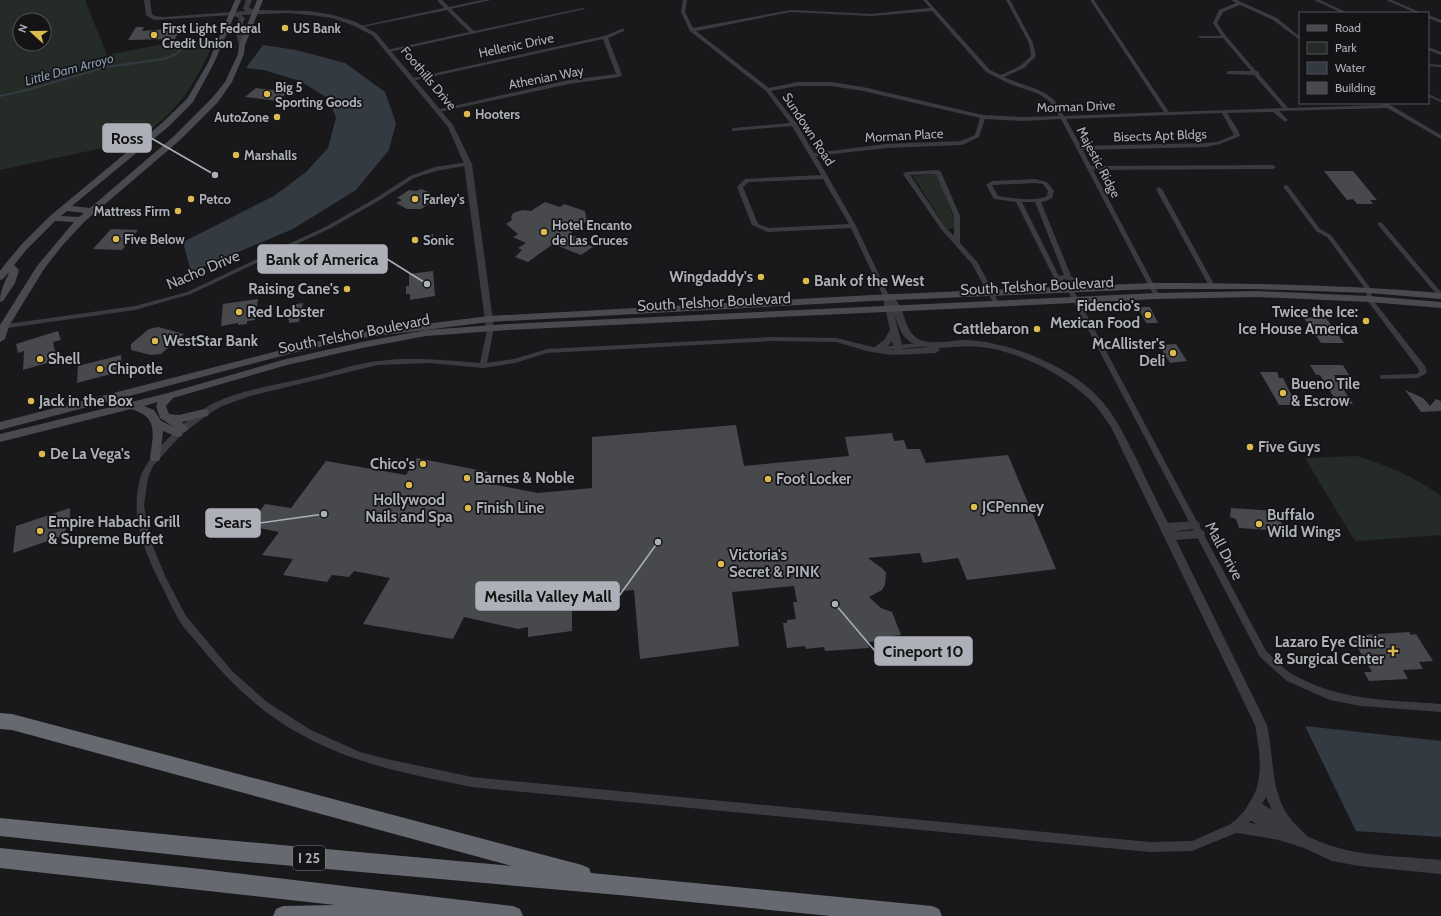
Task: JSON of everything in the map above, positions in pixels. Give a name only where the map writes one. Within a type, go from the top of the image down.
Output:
[{"type":"highway","points":[[0,721],[12,722],[619,885]]},
{"type":"highway","name":"I 25","points":[[0,827],[214,849],[619,885],[932,916]]},
{"type":"highway","name":"I 25","points":[[0,858],[201,879],[512,916]]},
{"type":"highway","points":[[283,916],[469,912]]},
{"type":"main road","points":[[0,277],[24,246],[53,218],[166,125],[190,100],[211,63],[238,0]]},
{"type":"main road","points":[[0,338],[2,326],[40,268],[58,244],[81,220],[163,150],[215,100],[228,82],[241,54],[242,45],[260,0]]},
{"type":"main road","points":[[137,148],[163,150]]},
{"type":"main road","points":[[64,208],[92,211]]},
{"type":"main road","points":[[53,218],[81,220]]},
{"type":"main road","points":[[0,299],[10,283],[14,270],[8,265]]},
{"type":"main road","name":"South Telshor Boulevard","points":[[0,426],[268,357],[368,334],[490,324],[887,298],[1053,291],[1073,295],[1088,290],[1152,286],[1253,286],[1369,294],[1441,305]]},
{"type":"main road","name":"South Telshor Boulevard","points":[[0,438],[169,396],[286,362],[362,345],[426,333],[490,324],[996,303],[1073,295],[1157,296],[1369,294],[1441,296]]},
{"type":"main road","points":[[188,390],[199,384],[259,366],[264,363],[268,357]]},
{"type":"main road","points":[[169,396],[161,406],[164,415],[168,417],[180,431]]},
{"type":"main road","points":[[128,405],[150,412],[157,424],[158,435],[155,458]]},
{"type":"main road","points":[[168,417],[179,419],[204,413]]},
{"type":"main road","points":[[157,424],[180,431]]},
{"type":"main road","points":[[0,443],[22,432]]},
{"type":"street","name":"Foothills Drive","points":[[147,0],[150,19],[255,12],[306,13],[339,18],[363,26],[374,34],[451,126],[468,164],[490,324],[483,366]]},
{"type":"street","points":[[249,0],[246,10],[255,12]]},
{"type":"street","points":[[439,0],[446,9],[472,32]]},
{"type":"street","points":[[363,26],[489,0]]},
{"type":"street","name":"Sundown Road","points":[[685,0],[683,12],[692,30],[768,90],[794,124],[853,226],[893,308],[903,331],[908,349]]},
{"type":"street","name":"Majestic Ridge","points":[[925,0],[988,71],[1041,93],[1052,101],[1090,168],[1157,296]]},
{"type":"street","points":[[1001,77],[1022,67],[1034,56],[1031,43],[1008,0]]},
{"type":"street","points":[[1092,0],[1167,114]]},
{"type":"street","points":[[1233,0],[1275,19],[1299,38]]},
{"type":"street","points":[[1316,0],[1344,12]]},
{"type":"street","points":[[1388,0],[1418,12]]},
{"type":"street","points":[[1241,3],[1221,10],[1215,23],[1224,37],[1257,73],[1287,110]]},
{"type":"street","points":[[389,51],[583,9]]},
{"type":"street","points":[[692,30],[791,11],[871,15],[934,9]]},
{"type":"street","points":[[232,14],[242,17],[238,29],[242,45]]},
{"type":"street","points":[[1429,16],[1441,22]]},
{"type":"street","name":"Hellenic Drive","points":[[412,79],[605,37],[622,30]]},
{"type":"street","name":"Athenian Way","points":[[439,110],[569,82],[619,75],[605,37]]},
{"type":"street","points":[[1200,37],[1224,37]]},
{"type":"street","points":[[1429,48],[1441,54]]},
{"type":"street","points":[[1429,66],[1441,66]]},
{"type":"street","points":[[1229,73],[1257,73]]},
{"type":"street","name":"Morman Drive","points":[[768,90],[797,84],[831,84],[863,89],[983,117],[1022,119],[1388,106]]},
{"type":"street","points":[[1384,104],[1441,137]]},
{"type":"street","points":[[1275,111],[1285,120]]},
{"type":"street","name":"Bisects Apt Bldgs","points":[[1079,148],[1206,145],[1218,143],[1236,136],[1235,130],[1224,112]]},
{"type":"street","name":"Morman Place","points":[[812,155],[886,146],[962,143],[977,136],[983,117]]},
{"type":"street","points":[[734,130],[794,124]]},
{"type":"street","name":"Nacho Drive","points":[[2,326],[135,308],[189,293],[329,227],[378,199],[412,177],[435,169],[468,164]]},
{"type":"street","points":[[1090,168],[1273,167]]},
{"type":"street","points":[[957,243],[957,216],[938,172],[906,174],[943,228],[975,263],[996,303]]},
{"type":"street","points":[[825,177],[747,180],[740,187],[755,225],[768,230],[853,226]]},
{"type":"street","points":[[1035,181],[1044,183],[1052,191],[1050,197],[1037,200],[1018,200],[996,198],[989,185],[992,183],[1035,181]]},
{"type":"street","points":[[1286,187],[1318,230],[1329,236],[1422,368],[1423,373],[1418,376],[1384,377]]},
{"type":"street","points":[[1160,189],[1212,286]]},
{"type":"street","points":[[1018,200],[1058,280]]},
{"type":"street","points":[[1037,200],[1068,277]]},
{"type":"street","points":[[1380,224],[1441,296]]},
{"type":"street","points":[[1053,291],[1058,280],[1062,277],[1068,277],[1080,283],[1088,290]]},
{"type":"street","name":"Mall Drive","points":[[1073,295],[1263,654],[1290,678],[1330,696],[1361,702],[1441,708]]},
{"type":"street","name":"Sundown Road","points":[[893,308],[894,331],[898,349]]},
{"type":"street","points":[[875,350],[887,342],[894,331]]},
{"type":"street","points":[[903,331],[913,340],[927,344],[945,346],[966,343],[1007,349],[1030,357],[1061,373],[1092,396],[1115,426],[1261,725],[1267,749],[1267,776],[1272,802],[1284,830]]},
{"type":"street","points":[[945,346],[938,349],[898,349],[891,353],[836,340],[772,339],[547,351],[515,361],[483,366],[429,361],[378,362],[267,388],[219,404],[204,413],[180,431],[155,458],[144,478],[140,506],[147,542],[162,578],[183,619],[230,675],[264,705],[307,734],[359,756],[387,764],[472,782],[1150,847],[1192,846],[1236,827],[1253,808],[1262,792],[1267,776]]},
{"type":"street","points":[[908,349],[927,344]]},
{"type":"street","points":[[1167,532],[1198,530]]},
{"type":"street","points":[[1253,808],[1284,830],[1305,842],[1332,854],[1359,859],[1441,866]]},
{"type":"street","points":[[1236,827],[1270,832],[1284,830]]},
{"type":"green space","points":[[0,0],[85,0],[107,55],[169,43],[216,40],[193,83],[184,96],[160,122],[132,145],[130,142],[0,170]]},
{"type":"green space","points":[[937,174],[954,219],[954,228],[947,229],[913,176]]},
{"type":"green space","points":[[1357,456],[1400,472],[1441,496],[1441,535],[1355,541],[1305,458]]},
{"type":"water","points":[[263,45],[296,50],[345,63],[385,92],[396,123],[389,150],[356,190],[293,229],[191,272],[183,242],[274,196],[306,172],[328,148],[336,118],[329,99],[300,81],[264,70],[246,68]]},
{"type":"water","points":[[1305,726],[1441,741],[1441,837],[1356,831]]},
{"type":"building","name":"First Light Federal Credit Union","points":[[136,27],[144,27],[142,31],[178,29],[177,31],[179,31],[175,39],[128,40]]},
{"type":"building","name":"Big 5 Sporting Goods","points":[[256,88],[288,92],[278,101],[245,97]]},
{"type":"building","points":[[1324,171],[1353,171],[1377,200],[1370,200],[1373,204],[1357,204],[1353,199],[1347,200]]},
{"type":"building","name":"Farley's","points":[[421,189],[431,193],[431,203],[421,209],[407,209],[396,203],[402,200],[397,198],[409,190],[416,191]]},
{"type":"building","name":"Hotel Encanto de Las Cruces","points":[[545,202],[560,207],[564,204],[585,211],[587,221],[570,234],[588,242],[586,244],[593,247],[581,255],[553,244],[528,262],[515,257],[522,250],[518,248],[526,243],[513,237],[518,234],[506,224],[512,220],[511,217],[513,213],[522,210],[531,211]]},
{"type":"building","name":"Five Below","points":[[111,229],[138,230],[122,250],[93,249]]},
{"type":"building","points":[[433,234],[433,241],[423,243],[424,235]]},
{"type":"building","points":[[433,271],[435,296],[410,300],[410,294],[406,294],[406,286],[409,286],[409,274]]},
{"type":"building","name":"Red Lobster","points":[[258,299],[255,320],[247,321],[247,324],[238,325],[238,323],[221,326],[223,304]]},
{"type":"building","points":[[303,303],[299,322],[289,323],[288,320],[291,305]]},
{"type":"building","name":"Fidencio's Mexican Food","points":[[1138,307],[1150,307],[1158,323],[1146,323]]},
{"type":"building","points":[[1324,317],[1344,343],[1321,343],[1304,318]]},
{"type":"building","name":"WestStar Bank","points":[[158,327],[184,334],[161,354],[151,355],[131,350],[131,344],[149,329]]},
{"type":"building","points":[[58,331],[61,340],[53,342],[57,360],[23,370],[24,351],[18,353],[16,344]]},
{"type":"building","name":"McAllister's Deli","points":[[1176,344],[1187,361],[1170,363],[1159,345]]},
{"type":"building","name":"Chipotle","points":[[121,355],[122,371],[77,383],[78,366]]},
{"type":"building","points":[[1310,365],[1343,365],[1349,375],[1334,375],[1353,404],[1338,404],[1320,375],[1316,375]]},
{"type":"building","name":"Bueno Tile & Escrow","points":[[1260,372],[1277,372],[1279,378],[1283,378],[1294,400],[1290,400],[1293,405],[1279,405]]},
{"type":"building","points":[[1405,390],[1423,398],[1430,406],[1436,399],[1441,401],[1441,411],[1421,412]]},
{"type":"building","points":[[736,425],[744,466],[849,456],[845,437],[892,433],[894,441],[904,440],[907,449],[920,449],[926,463],[1008,455],[1056,569],[967,580],[958,558],[923,563],[920,553],[868,558],[886,573],[885,585],[882,590],[869,597],[881,608],[892,612],[901,635],[884,637],[885,641],[868,642],[869,648],[825,651],[824,647],[806,649],[805,646],[787,648],[783,623],[787,623],[787,620],[796,619],[793,602],[797,602],[794,586],[732,592],[739,646],[640,659],[634,590],[572,595],[572,631],[528,637],[528,627],[518,629],[464,617],[453,639],[363,624],[390,578],[354,571],[349,577],[332,575],[327,582],[283,575],[293,559],[262,555],[279,532],[249,526],[265,504],[291,508],[326,461],[406,475],[417,458],[488,472],[481,482],[538,493],[592,488],[592,437]]},
{"type":"building","name":"Empire Habachi Grill & Supreme Buffet","points":[[70,508],[70,523],[62,536],[13,553],[16,526]]},
{"type":"building","name":"Buffalo Wild Wings","points":[[1231,508],[1277,511],[1284,531],[1239,528],[1236,519],[1230,517]]},
{"type":"building","name":"Lazaro Eye Clinic & Surgical Center","points":[[1409,632],[1411,635],[1416,634],[1433,661],[1419,662],[1423,669],[1403,670],[1408,679],[1369,681],[1364,672],[1372,672],[1353,640],[1366,639],[1363,635]]},
{"type":"waterway","name":"Little Dam Arroyo","points":[[0,96],[27,90],[106,67],[164,59],[176,54],[186,44]]},
{"type":"waterway","points":[[1429,95],[1441,101]]},
{"type":"place","name":"US Bank","points":[[285,28]]},
{"type":"place","name":"First Light Federal Credit Union","points":[[154,35]]},
{"type":"place","name":"Big 5 Sporting Goods","points":[[267,94]]},
{"type":"place","name":"Hooters","points":[[467,114]]},
{"type":"place","name":"AutoZone","points":[[277,117]]},
{"type":"place","name":"Marshalls","points":[[236,155]]},
{"type":"place","name":"Ross","points":[[215,175]]},
{"type":"place","name":"Petco","points":[[191,199]]},
{"type":"place","name":"Farley's","points":[[415,199]]},
{"type":"place","name":"Mattress Firm","points":[[178,211]]},
{"type":"place","name":"Hotel Encanto de Las Cruces","points":[[544,232]]},
{"type":"place","name":"Five Below","points":[[116,239]]},
{"type":"place","name":"Sonic","points":[[415,240]]},
{"type":"place","name":"Wingdaddy's","points":[[761,277]]},
{"type":"place","name":"Bank of the West","points":[[806,281]]},
{"type":"place","name":"Bank of America","points":[[427,284]]},
{"type":"place","name":"Raising Cane's","points":[[347,289]]},
{"type":"place","name":"Red Lobster","points":[[239,312]]},
{"type":"place","name":"Fidencio's Mexican Food","points":[[1148,315]]},
{"type":"place","name":"Twice the Ice: Ice House America","points":[[1366,321]]},
{"type":"place","name":"Cattlebaron","points":[[1037,329]]},
{"type":"place","name":"WestStar Bank","points":[[155,341]]},
{"type":"place","name":"McAllister's Deli","points":[[1173,353]]},
{"type":"place","name":"Shell","points":[[40,359]]},
{"type":"place","name":"Chipotle","points":[[100,369]]},
{"type":"place","name":"Bueno Tile & Escrow","points":[[1283,393]]},
{"type":"place","name":"Jack in the Box","points":[[31,401]]},
{"type":"place","name":"Five Guys","points":[[1250,447]]},
{"type":"place","name":"De La Vega's","points":[[42,454]]},
{"type":"place","name":"Chico's","points":[[423,464]]},
{"type":"place","name":"Barnes & Noble","points":[[467,478]]},
{"type":"place","name":"Foot Locker","points":[[768,479]]},
{"type":"place","name":"Hollywood Nails and Spa","points":[[409,485]]},
{"type":"place","name":"JCPenney","points":[[974,507]]},
{"type":"place","name":"Finish Line","points":[[468,508]]},
{"type":"place","name":"Sears","points":[[324,514]]},
{"type":"place","name":"Buffalo Wild Wings","points":[[1259,524]]},
{"type":"place","name":"Empire Habachi Grill & Supreme Buffet","points":[[40,531]]},
{"type":"place","name":"Mesilla Valley Mall","points":[[658,542]]},
{"type":"place","name":"Victoria's Secret & PINK","points":[[721,564]]},
{"type":"place","name":"Cineport 10","points":[[835,604]]},
{"type":"place","name":"Lazaro Eye Clinic & Surgical Center","points":[[1393,651]]}]
